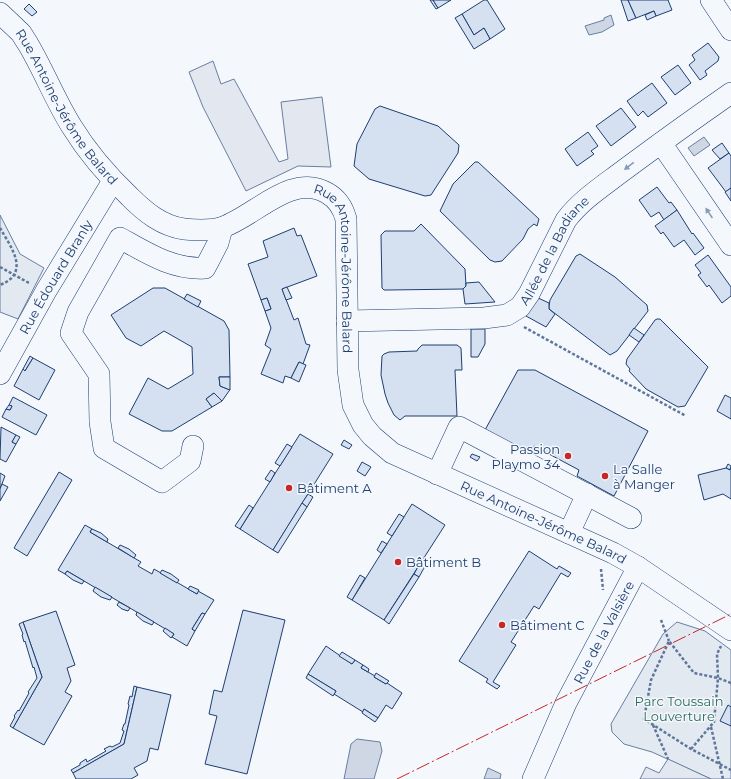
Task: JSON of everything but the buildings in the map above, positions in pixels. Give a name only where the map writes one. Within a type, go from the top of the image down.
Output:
[{"type":"street","points":[[711,0],[731,30]]},
{"type":"street","name":"Rue Antoine-Jérôme Balard","points":[[0,13],[21,33],[28,44],[86,149],[113,181],[142,209],[161,222],[173,227],[185,229],[203,230],[222,228],[284,192],[293,189],[312,187],[323,190],[333,196],[343,210],[346,219],[348,370],[351,393],[353,405],[363,425],[372,436],[392,453],[613,553],[638,567]]},
{"type":"street","name":"Allée de la Badiane","points":[[347,321],[484,318],[507,315],[520,307],[566,220],[574,210],[590,196],[661,143],[731,93]]},
{"type":"street","points":[[661,143],[731,246]]},
{"type":"street","name":"Rue Édouard Branly","points":[[0,374],[46,291],[113,181]]},
{"type":"street","points":[[193,446],[190,461],[162,482],[104,448],[100,422],[98,374],[71,333],[78,312],[120,238],[164,262],[184,268],[205,268],[218,243],[222,228]]},
{"type":"street","points":[[437,474],[459,428],[631,518]]},
{"type":"street","points":[[569,533],[586,494]]},
{"type":"street","name":"Rue de la Valsière","points":[[533,779],[566,703],[638,567],[727,637]]},
{"type":"path","points":[[0,228],[14,254],[17,263],[14,276],[8,282],[0,285]]},
{"type":"path","points":[[0,268],[46,291]]},
{"type":"path","points":[[507,315],[520,325],[686,416]]},
{"type":"path","points":[[662,620],[669,641],[694,673],[718,678],[731,683]]},
{"type":"path","points":[[690,749],[714,722],[718,678],[717,654],[727,637]]},
{"type":"path","points":[[669,641],[652,680],[644,719],[690,749],[731,770]]},
{"type":"path","points":[[653,725],[668,759]]},
{"type":"path","points":[[710,726],[723,779]]},
{"type":"green space","points":[[0,215],[20,254],[44,268],[18,319],[0,312]]},
{"type":"green space","name":"Parc Toussain Louverture","points":[[677,622],[705,631],[731,650],[731,779],[711,779],[652,752],[624,744],[612,732],[611,724],[663,634]]},
{"type":"shaded area","points":[[611,15],[614,25],[602,32],[589,35],[585,26],[604,20],[604,18]]},
{"type":"shaded area","points":[[213,61],[221,84],[234,79],[279,162],[288,159],[281,102],[322,97],[331,167],[298,166],[246,191],[203,107],[189,72]]},
{"type":"shaded area","points":[[704,137],[710,145],[694,156],[688,148]]},
{"type":"shaded area","points":[[357,739],[380,742],[382,751],[374,779],[344,779],[351,744]]},
{"type":"shaded area","points":[[668,759],[711,779],[640,779],[646,767],[659,773]]},
{"type":"shaded area","points":[[488,768],[501,774],[500,779],[484,779]]},
{"type":"power","points":[[397,779],[731,614]]},
{"type":"place","name":"Passion Playmo 34","points":[[568,456]]},
{"type":"place","name":"La Salle à Manger","points":[[605,476]]},
{"type":"place","name":"Bâtiment A","points":[[289,488]]},
{"type":"place","name":"Bâtiment B","points":[[398,562]]},
{"type":"place","name":"Bâtiment C","points":[[502,625]]}]
